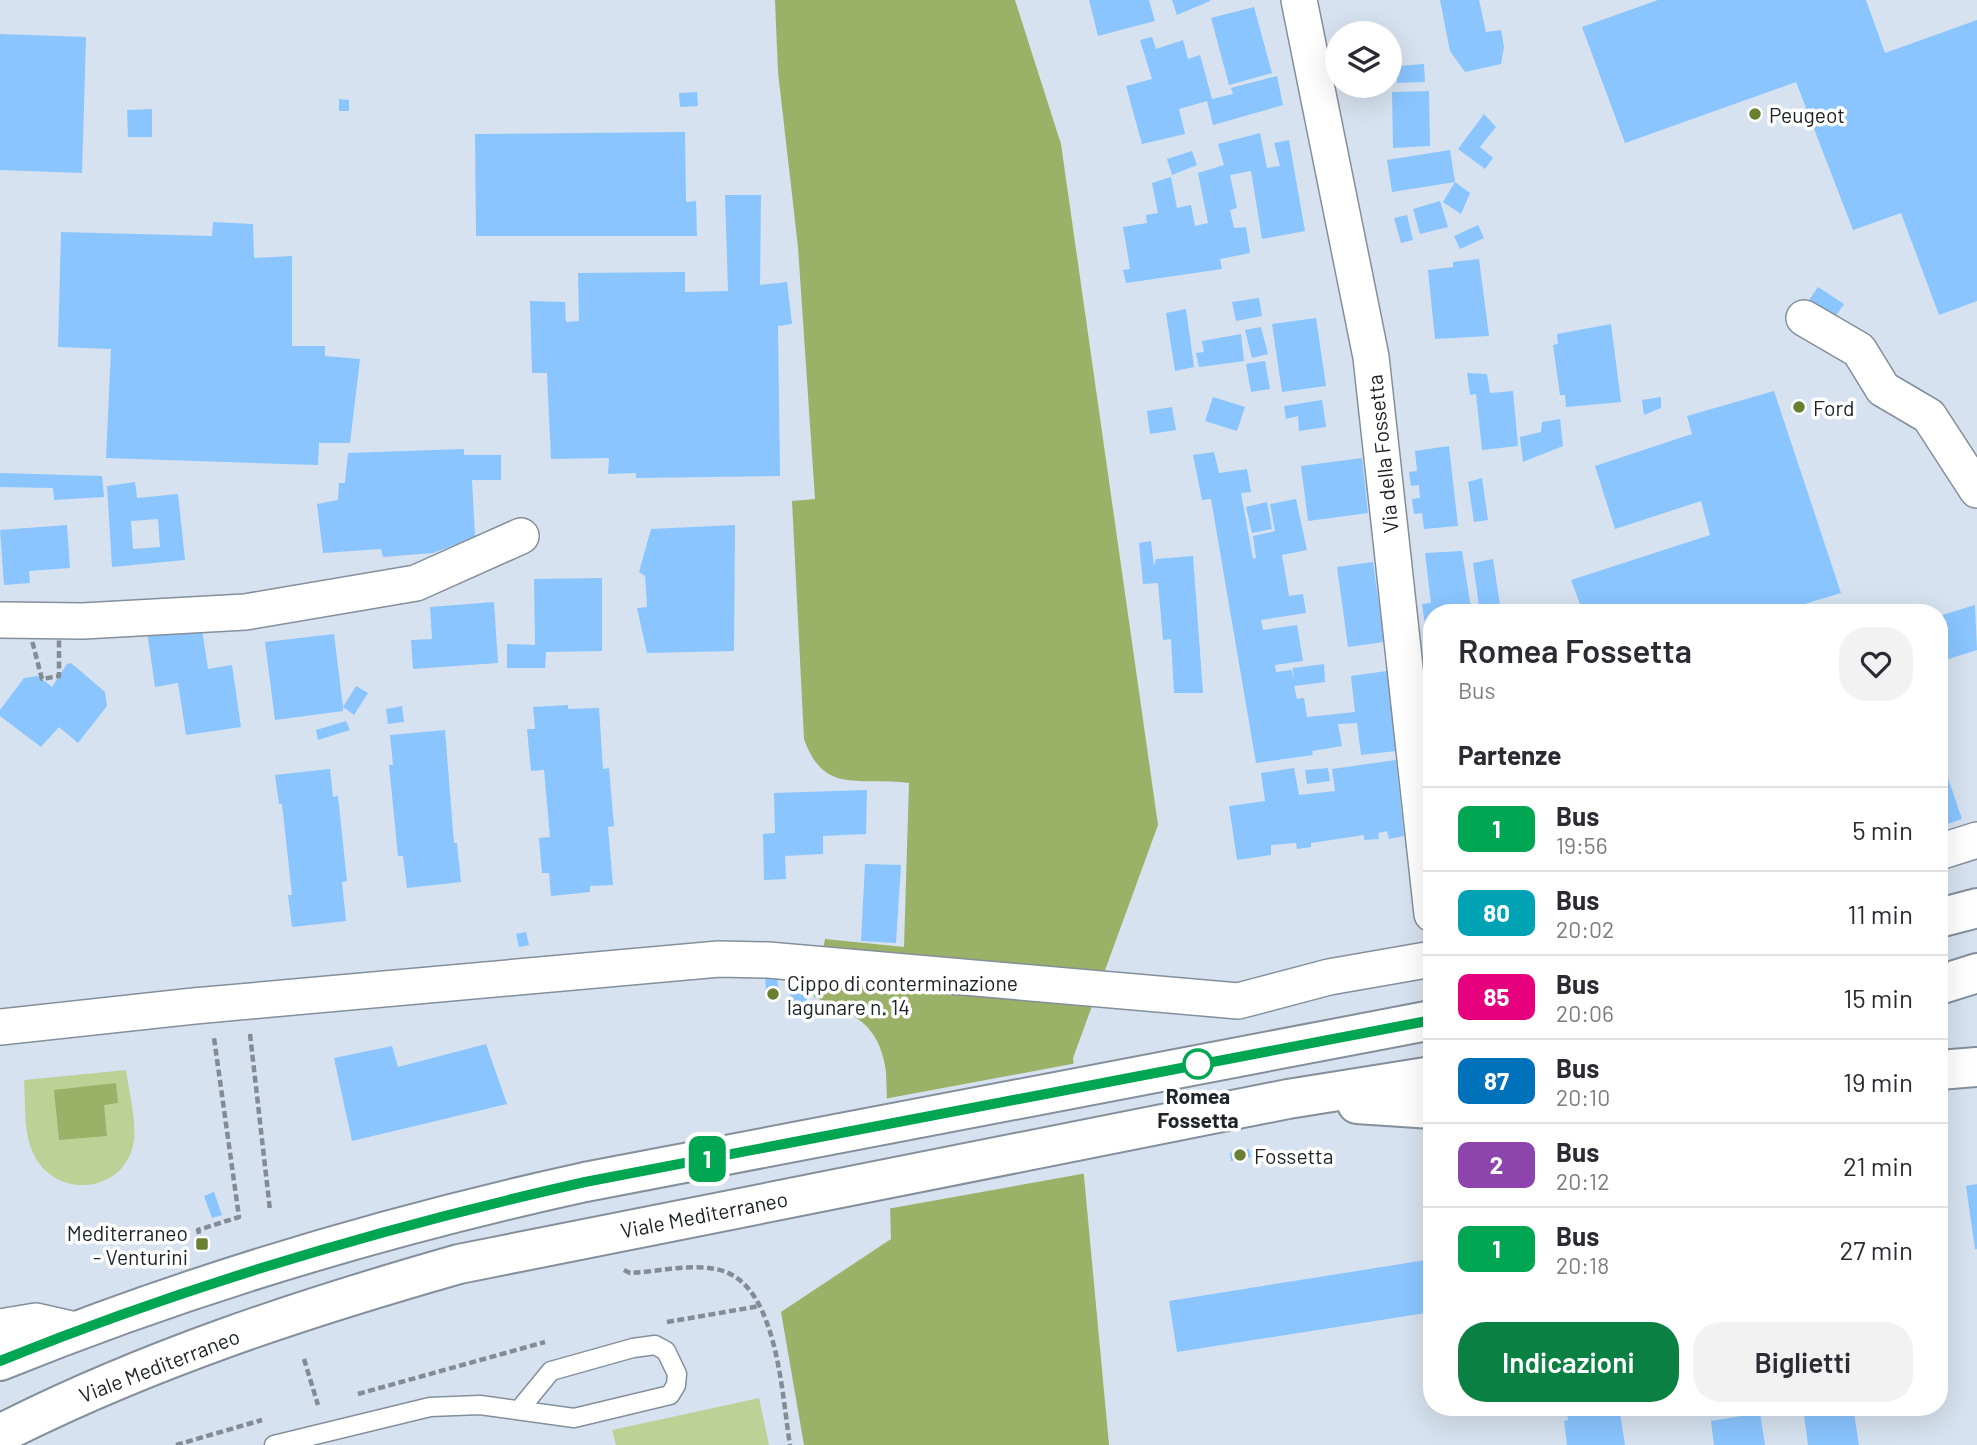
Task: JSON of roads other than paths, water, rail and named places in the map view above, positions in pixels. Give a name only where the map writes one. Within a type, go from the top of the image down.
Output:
[{"type":"street","name":"Via della Fossetta","points":[[1299,0],[1371,357],[1423,832]]},
{"type":"street","points":[[1804,318],[1860,350],[1883,389],[1929,416],[1977,490]]},
{"type":"street","points":[[0,620],[83,621],[245,612],[416,583],[521,536]]},
{"type":"street","points":[[1948,849],[1977,840]]},
{"type":"street","points":[[1948,916],[1977,908]]},
{"type":"street","points":[[0,1027],[719,959],[768,960],[1216,1000],[1259,998],[1329,977],[1423,961]]},
{"type":"street","points":[[1948,982],[1977,973]]},
{"type":"street","points":[[0,1361],[161,1299],[447,1213],[585,1182],[1423,1022]]},
{"type":"street","points":[[1948,1069],[1977,1067]]},
{"type":"street","name":"Viale Mediterraneo","points":[[0,1434],[64,1401],[183,1353],[350,1295],[459,1264],[609,1232],[1288,1099],[1423,1077]]},
{"type":"street","points":[[1288,1099],[1423,1108]]},
{"type":"street","points":[[0,1327],[36,1321],[76,1330]]},
{"type":"lane","points":[[274,1445],[430,1407],[480,1405],[574,1418],[670,1395],[676,1385],[677,1374],[666,1351],[655,1345],[633,1348],[551,1371],[519,1410]]},
{"type":"place","name":"Peugeot","points":[[1755,114]]},
{"type":"place","name":"Ford","points":[[1799,407]]},
{"type":"place","name":"Cippo di conterminazione lagunare n. 14","points":[[773,994]]},
{"type":"place","name":"Romea Fossetta","points":[[1198,1064]]},
{"type":"place","name":"Fossetta","points":[[1240,1155]]},
{"type":"place","name":"Mediterraneo - Venturini","points":[[202,1244]]}]
